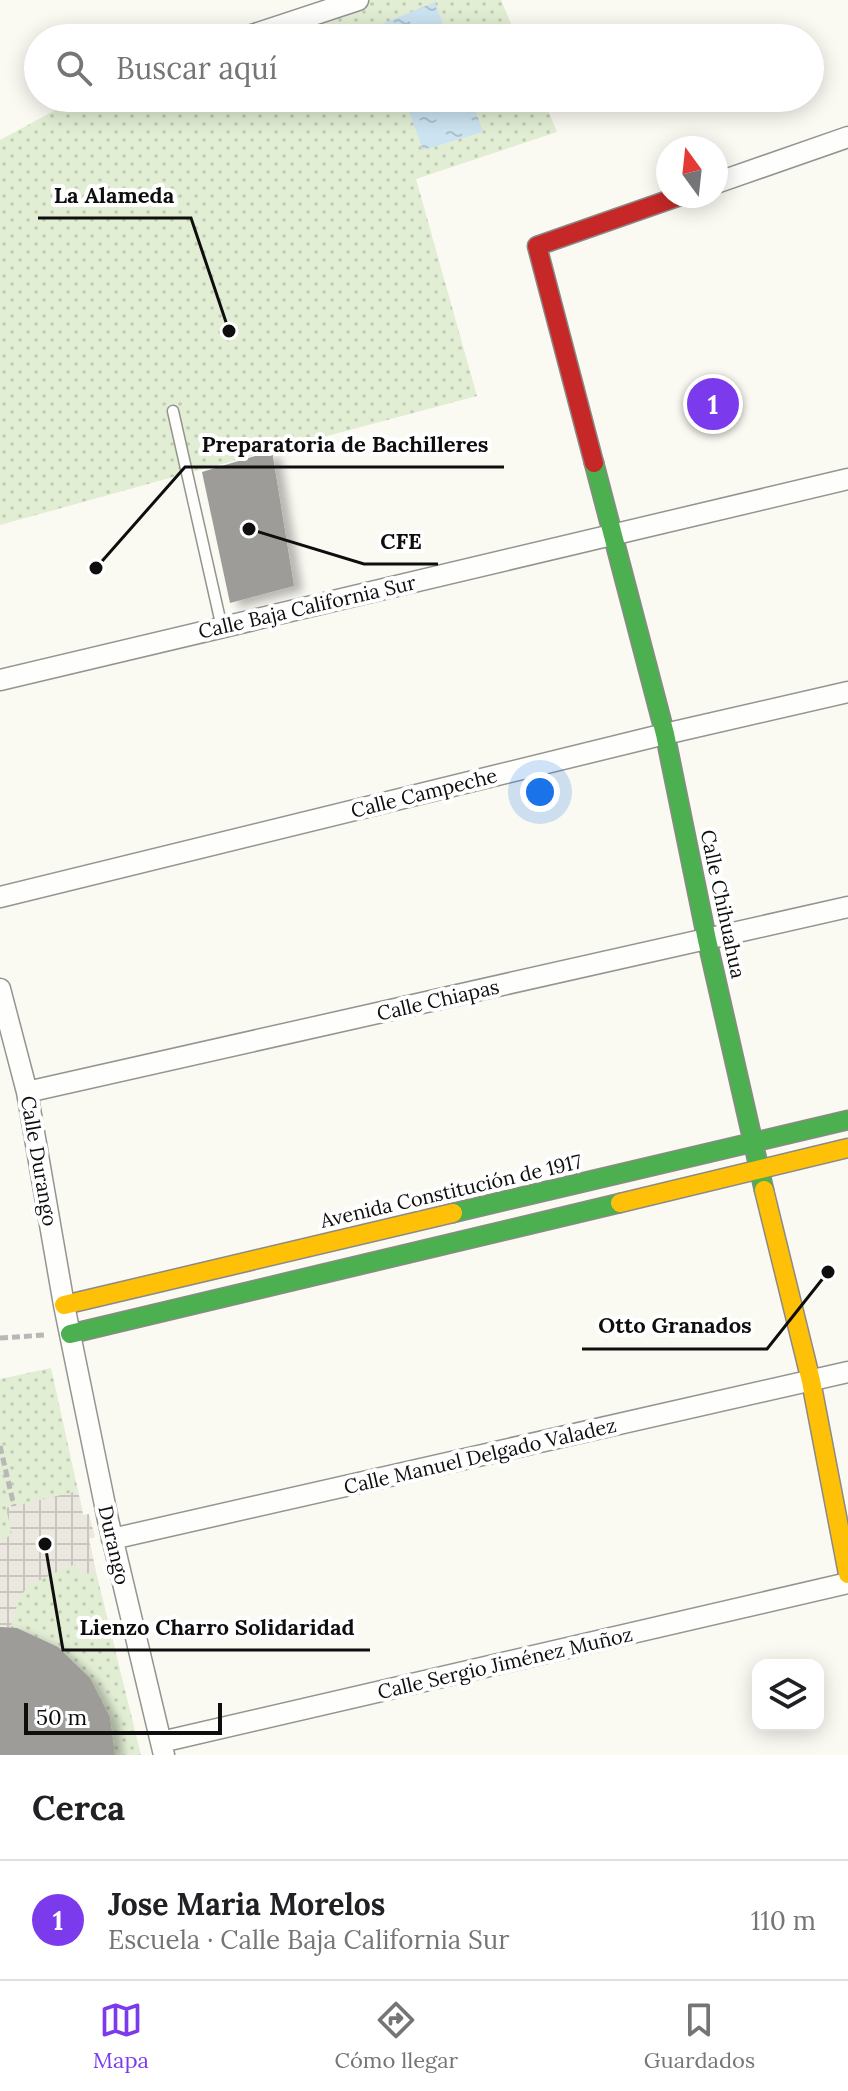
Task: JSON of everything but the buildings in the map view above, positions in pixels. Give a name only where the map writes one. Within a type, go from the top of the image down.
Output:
[{"type":"street","points":[[285,24],[358,0]]},
{"type":"street","points":[[728,179],[848,137]]},
{"type":"street","name":"Calle Chihuahua","points":[[656,204],[537,246],[665,734],[707,940],[811,1381],[848,1574]]},
{"type":"street","name":"Calle Baja California Sur","points":[[0,680],[848,479]]},
{"type":"street","name":"Calle Campeche","points":[[0,897],[848,692]]},
{"type":"street","name":"Calle Chiapas","points":[[27,1092],[848,907]]},
{"type":"street","name":"Calle Durango","points":[[0,989],[27,1092],[70,1334]]},
{"type":"street","name":"Avenida Constitución de 1917","points":[[64,1305],[848,1120]]},
{"type":"street","points":[[70,1334],[848,1148]]},
{"type":"street","name":"Durango","points":[[70,1334],[112,1539],[163,1749]]},
{"type":"street","name":"Calle Manuel Delgado Valadez","points":[[112,1539],[848,1372]]},
{"type":"street","name":"Calle Sergio Jiménez Muñoz","points":[[163,1749],[848,1583]]},
{"type":"lane","points":[[173,411],[222,628]]},
{"type":"path","points":[[0,1338],[70,1334]]},
{"type":"path","points":[[0,1446],[14,1506]]},
{"type":"green space","points":[[358,0],[501,0],[511,24],[285,24]]},
{"type":"green space","points":[[52,112],[549,112],[557,132],[416,179],[477,396],[0,525],[0,140]]},
{"type":"green space","points":[[51,1368],[141,1755],[0,1755],[0,1379]]},
{"type":"shaded area","points":[[78,1491],[83,1515],[89,1514],[95,1537],[89,1539],[96,1572],[79,1575],[75,1564],[29,1585],[20,1597],[10,1628],[0,1627],[0,1540],[12,1535],[6,1508]]},
{"type":"water","points":[[435,2],[443,24],[382,24]]},
{"type":"water","points":[[409,112],[476,112],[483,132],[423,150]]},
{"type":"traffic: fast","points":[[594,463],[665,734],[707,940],[764,1190]]},
{"type":"traffic: fast","points":[[453,1213],[848,1120]]},
{"type":"traffic: fast","points":[[70,1334],[620,1203]]},
{"type":"traffic: slow","points":[[620,1203],[848,1148]]},
{"type":"traffic: slow","points":[[764,1190],[811,1381],[848,1574]]},
{"type":"traffic: slow","points":[[64,1305],[453,1213]]},
{"type":"traffic: jam","points":[[594,463],[537,246],[656,204]]},
{"type":"place","name":"La Alameda","points":[[229,331]]},
{"type":"place","name":"Jose Maria Morelos","points":[[713,404]]},
{"type":"place","name":"CFE","points":[[249,529]]},
{"type":"place","name":"Preparatoria de Bachilleres","points":[[96,568]]},
{"type":"place","name":"Otto Granados","points":[[828,1272]]},
{"type":"place","name":"Lienzo Charro Solidaridad","points":[[45,1544]]}]
